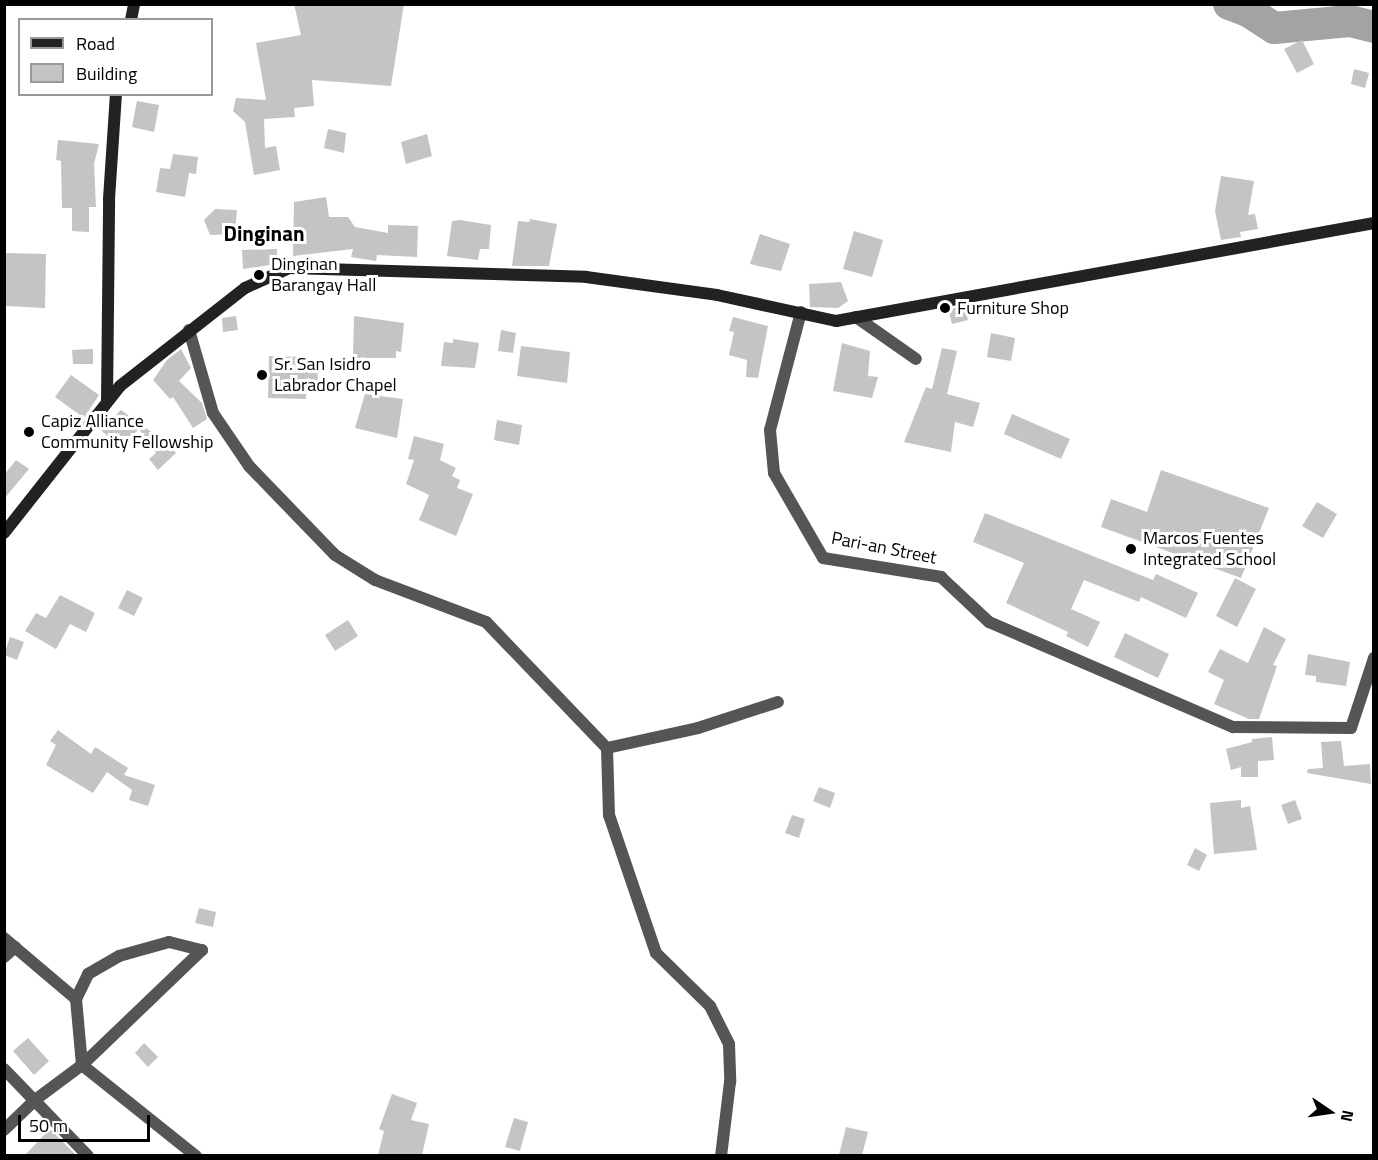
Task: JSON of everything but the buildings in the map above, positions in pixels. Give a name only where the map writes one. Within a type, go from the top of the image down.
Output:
[{"type":"main road","points":[[107,402],[109,199],[116,96]]},
{"type":"main road","points":[[4,533],[120,386],[244,288],[289,268],[586,277],[717,295],[836,321],[1374,223]]},
{"type":"street","name":"Pari-an Street","points":[[801,312],[770,430],[774,473],[823,558],[941,577],[989,622],[1233,727],[1352,728],[1374,658]]},
{"type":"street","points":[[856,317],[916,358]]},
{"type":"street","points":[[189,330],[213,413],[249,466],[335,555],[375,580],[486,622],[607,748],[609,815],[656,953],[710,1006],[729,1044],[730,1082],[722,1155]]},
{"type":"street","points":[[607,748],[698,728],[778,702]]},
{"type":"street","points":[[4,938],[76,999]]},
{"type":"street","points":[[4,1130],[35,1100],[82,1065],[202,950],[169,942],[119,956],[88,974],[76,999],[82,1065],[196,1155]]},
{"type":"street","points":[[4,957],[15,947]]},
{"type":"street","points":[[4,1069],[88,1155]]},
{"type":"waterway","points":[[1229,4],[1248,11],[1274,28],[1350,21],[1374,27]]},
{"type":"place","name":"Dinginan Barangay Hall","points":[[259,275]]},
{"type":"place","name":"Furniture Shop","points":[[945,308]]},
{"type":"place","name":"Sr. San Isidro Labrador Chapel","points":[[262,375]]},
{"type":"place","name":"Capiz Alliance Community Fellowship","points":[[29,432]]},
{"type":"place","name":"Marcos Fuentes Integrated School","points":[[1131,549]]},
{"type":"district","name":"Dinginan","points":[[264,233]]}]
